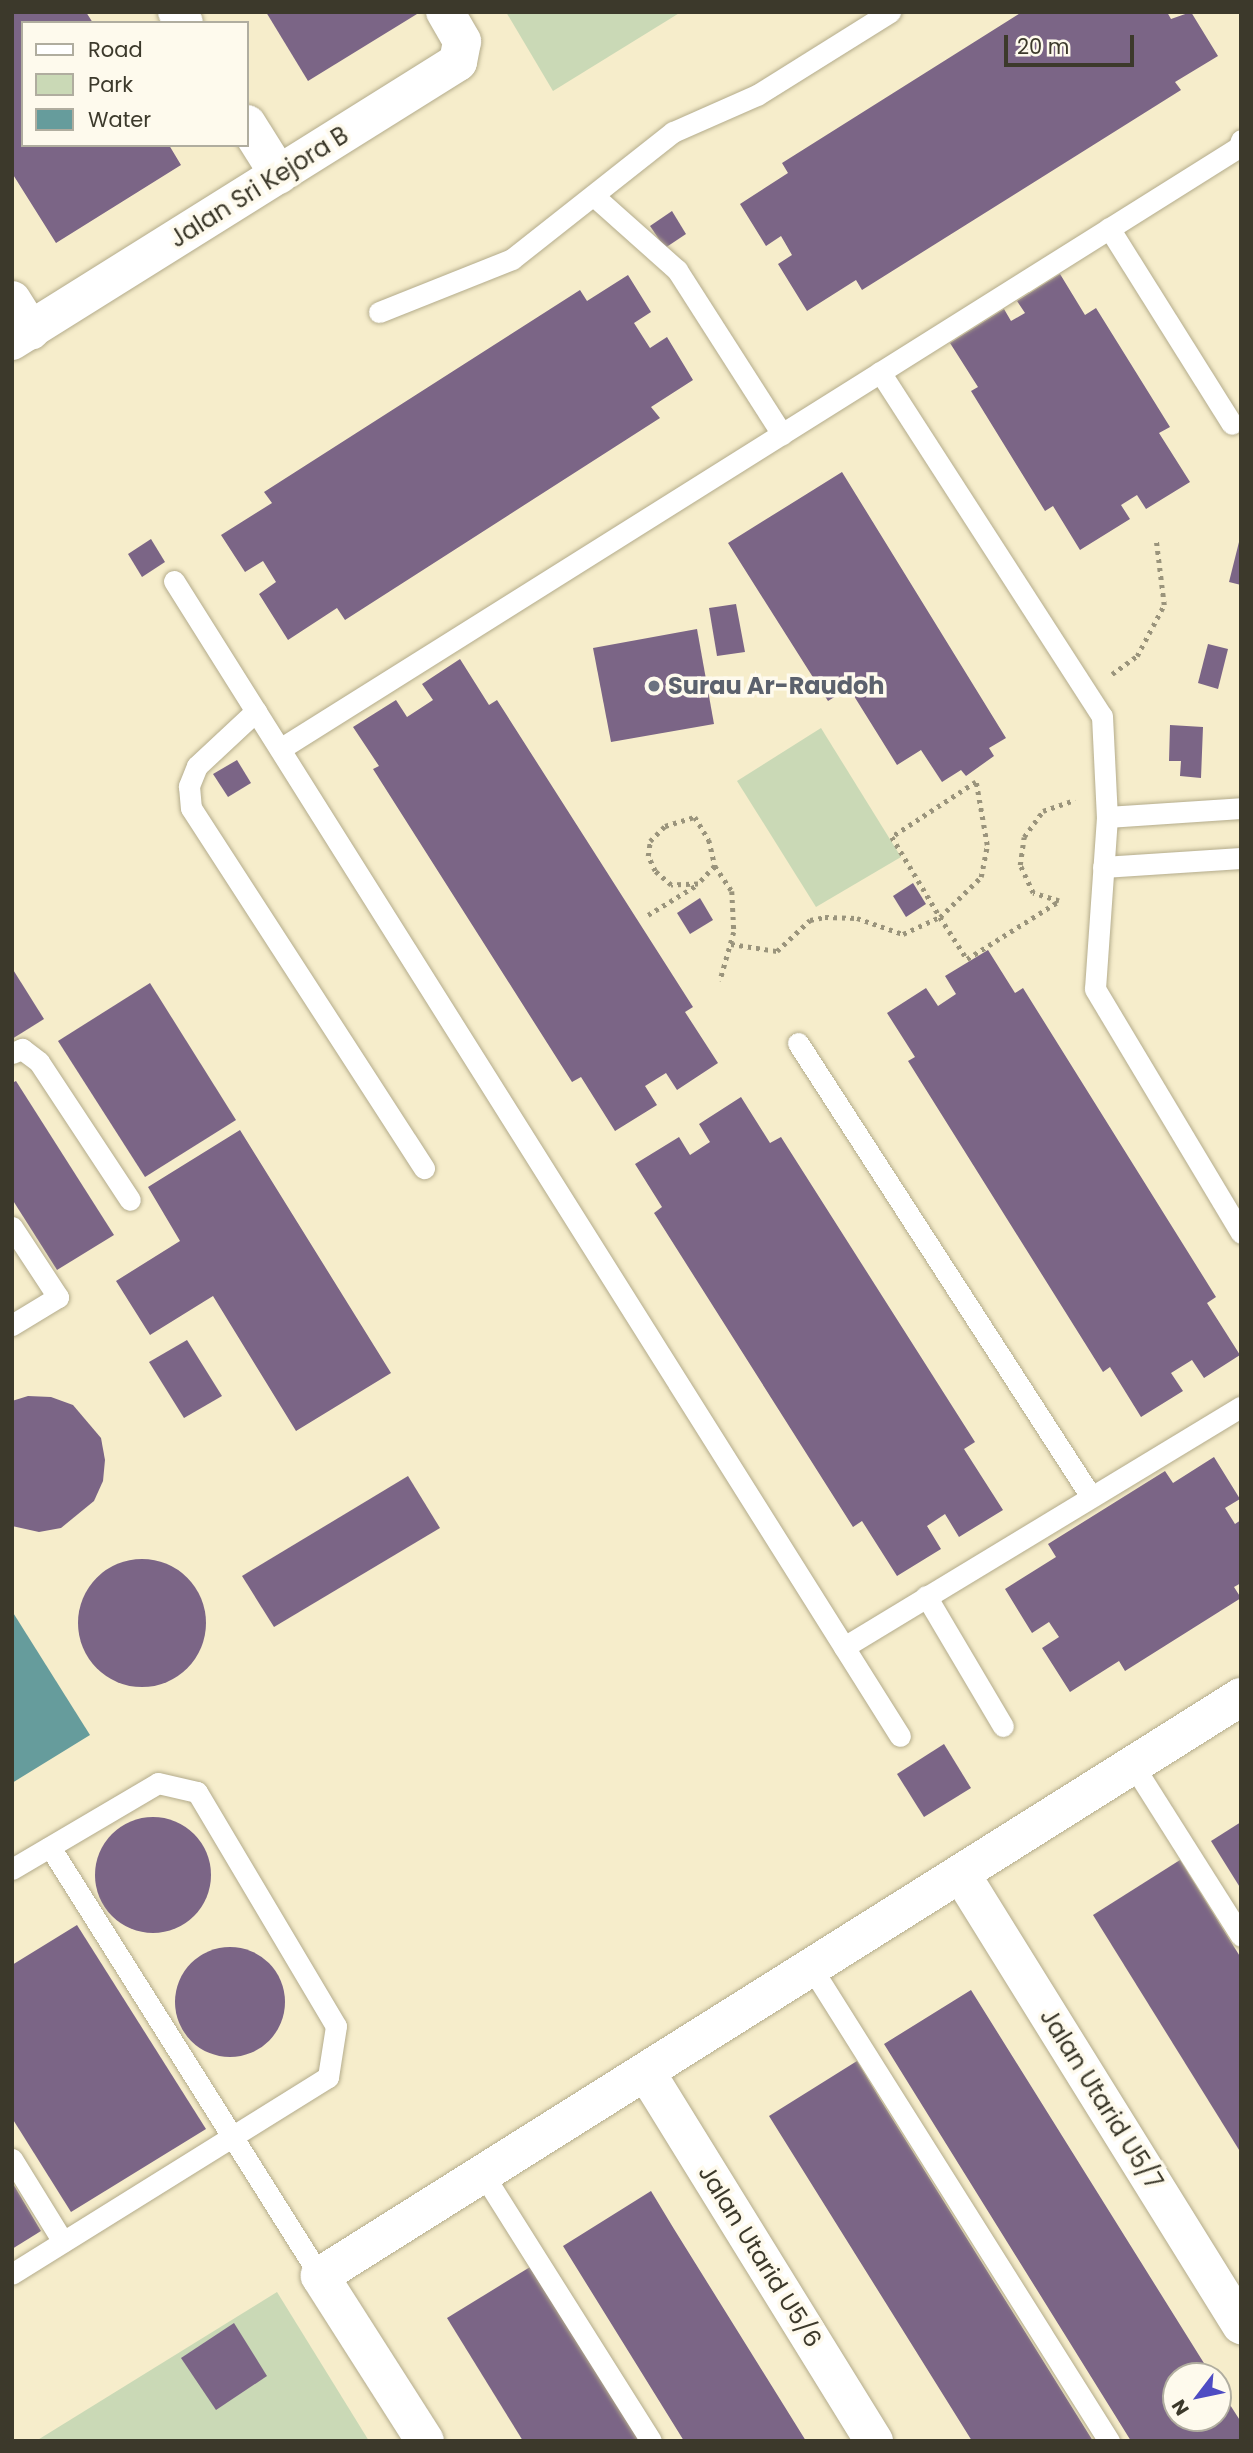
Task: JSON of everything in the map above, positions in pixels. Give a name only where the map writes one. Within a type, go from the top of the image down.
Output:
[{"type":"street","name":"Jalan Sri Kejora B","points":[[18,324],[279,175],[458,62],[462,41],[445,12]]},
{"type":"street","points":[[248,126],[279,175]]},
{"type":"street","points":[[425,2441],[320,2276],[1241,1698]]},
{"type":"street","name":"Jalan Utarid U5/7","points":[[961,1874],[1241,2325]]},
{"type":"street","name":"Jalan Utarid U5/6","points":[[646,2072],[874,2441]]},
{"type":"lane","points":[[379,312],[512,259],[594,197],[673,132],[757,96],[890,12]]},
{"type":"lane","points":[[280,749],[1239,147],[1241,140]]},
{"type":"lane","points":[[594,197],[677,270],[782,433]]},
{"type":"lane","points":[[1109,228],[1232,424]]},
{"type":"lane","points":[[880,372],[1101,716],[1107,817],[1095,989],[1241,1233]]},
{"type":"lane","points":[[174,581],[900,1737]]},
{"type":"lane","points":[[256,710],[197,766],[189,786],[191,808],[424,1168]]},
{"type":"lane","points":[[1107,817],[1241,808]]},
{"type":"lane","points":[[1103,867],[1241,858]]},
{"type":"lane","points":[[798,1043],[1090,1495]]},
{"type":"lane","points":[[12,1054],[22,1049],[39,1062],[130,1200]]},
{"type":"lane","points":[[12,1227],[58,1297],[12,1325]]},
{"type":"lane","points":[[844,1647],[1090,1495],[1241,1407]]},
{"type":"lane","points":[[926,1597],[1003,1726]]},
{"type":"lane","points":[[1133,1765],[1241,1936]]},
{"type":"lane","points":[[12,1869],[158,1783],[197,1792],[336,2026],[328,2077],[12,2274]]},
{"type":"lane","points":[[50,1847],[320,2276]]},
{"type":"lane","points":[[811,1967],[1108,2441]]},
{"type":"lane","points":[[12,2159],[63,2242]]},
{"type":"lane","points":[[483,2174],[651,2441]]},
{"type":"path","points":[[1087,694],[1137,656],[1152,632],[1164,605],[1156,540]]},
{"type":"path","points":[[731,944],[777,951],[810,920],[825,917],[857,918],[903,934],[940,917],[981,877],[987,845],[976,782],[892,837],[940,917],[967,959],[1059,901],[1033,893],[1020,865],[1024,836],[1043,811],[1107,789]]},
{"type":"path","points":[[698,884],[671,885],[654,871],[648,856],[650,841],[665,826],[695,817],[709,840],[715,866],[732,891],[731,944],[720,981]]},
{"type":"path","points":[[648,915],[698,884],[715,866]]},
{"type":"green space","points":[[506,12],[681,12],[553,91]]},
{"type":"green space","points":[[821,728],[901,857],[816,907],[737,781]]},
{"type":"green space","points":[[277,2292],[369,2441],[36,2441]]},
{"type":"water","points":[[12,1611],[90,1735],[12,1783]]},
{"type":"building","points":[[12,12],[86,12],[92,21],[21,21],[21,147],[170,147],[181,165],[56,243],[12,173]]},
{"type":"building","points":[[266,12],[416,12],[417,14],[308,81]]},
{"type":"building","points":[[1022,12],[1167,12],[1171,19],[1191,12],[1218,56],[1175,82],[1181,90],[862,290],[856,280],[807,311],[778,264],[792,255],[781,236],[766,246],[740,204],[788,173],[782,163]]},
{"type":"building","points":[[672,211],[686,234],[665,248],[650,226]]},
{"type":"building","points":[[1060,274],[1085,315],[1096,308],[1170,427],[1159,433],[1190,482],[1146,509],[1137,495],[1121,505],[1130,519],[1080,550],[1053,506],[1045,511],[971,391],[978,387],[950,343],[1004,309],[1011,321],[1025,313],[1017,301]]},
{"type":"building","points":[[628,275],[651,312],[634,323],[650,348],[667,337],[693,380],[651,407],[660,418],[345,620],[337,608],[288,640],[259,594],[276,582],[263,561],[245,572],[221,535],[272,503],[264,492],[580,290],[587,301]]},
{"type":"building","points":[[842,472],[1006,738],[989,748],[994,756],[966,776],[961,770],[942,782],[921,750],[897,765],[849,688],[828,701],[728,543]]},
{"type":"building","points":[[1241,538],[1241,585],[1229,582]]},
{"type":"building","points":[[151,539],[165,562],[142,577],[128,554]]},
{"type":"building","points":[[736,604],[745,652],[717,656],[709,608]]},
{"type":"building","name":"Surau Ar-Raudoh","points":[[697,629],[714,724],[611,742],[593,648]]},
{"type":"building","points":[[1208,644],[1228,649],[1218,689],[1198,683]]},
{"type":"building","points":[[460,659],[489,705],[497,700],[693,1007],[685,1012],[718,1063],[677,1090],[666,1073],[645,1086],[657,1105],[615,1131],[581,1077],[572,1082],[373,769],[379,766],[353,727],[396,700],[407,717],[433,700],[422,684]]},
{"type":"building","points":[[1170,725],[1203,727],[1201,778],[1180,776],[1181,761],[1169,761]]},
{"type":"building","points":[[237,760],[251,783],[228,797],[213,774]]},
{"type":"building","points":[[913,883],[926,904],[906,917],[893,896]]},
{"type":"building","points":[[700,898],[713,920],[690,934],[677,913]]},
{"type":"building","points":[[988,950],[1015,993],[1023,988],[1216,1297],[1207,1303],[1240,1355],[1204,1378],[1192,1360],[1171,1373],[1183,1391],[1141,1417],[1110,1367],[1103,1372],[908,1061],[915,1057],[887,1013],[926,988],[938,1006],[956,994],[945,976]]},
{"type":"building","points":[[12,968],[44,1019],[12,1039]]},
{"type":"building","points":[[150,983],[236,1120],[145,1177],[58,1041]]},
{"type":"building","points":[[16,1081],[114,1235],[57,1270],[12,1199],[12,1083]]},
{"type":"building","points":[[741,1097],[770,1143],[781,1137],[975,1442],[964,1449],[1003,1510],[959,1537],[945,1514],[927,1526],[941,1549],[897,1576],[862,1521],[853,1527],[654,1213],[662,1207],[635,1164],[679,1137],[690,1155],[710,1142],[699,1124]]},
{"type":"building","points":[[240,1130],[391,1373],[296,1431],[213,1296],[150,1335],[116,1281],[180,1241],[148,1187]]},
{"type":"building","points":[[187,1340],[222,1396],[184,1418],[149,1362]]},
{"type":"building","points":[[28,1396],[51,1397],[73,1405],[101,1438],[105,1460],[103,1481],[94,1501],[61,1528],[39,1532],[12,1526],[12,1401]]},
{"type":"building","points":[[1214,1457],[1240,1499],[1225,1508],[1235,1524],[1241,1520],[1241,1583],[1234,1587],[1241,1598],[1125,1671],[1119,1661],[1070,1692],[1042,1648],[1059,1637],[1049,1622],[1032,1633],[1005,1589],[1056,1557],[1048,1544],[1165,1471],[1173,1483]]},
{"type":"building","points":[[408,1476],[440,1528],[274,1627],[242,1576]]},
{"type":"building","points":[[142,1559],[166,1564],[187,1578],[201,1599],[206,1623],[201,1647],[187,1668],[166,1682],[142,1687],[118,1682],[97,1668],[83,1647],[78,1623],[83,1599],[97,1578],[118,1564]]},
{"type":"building","points":[[944,1744],[971,1788],[924,1817],[897,1774]]},
{"type":"building","points":[[153,1817],[175,1821],[194,1834],[207,1853],[211,1875],[207,1897],[194,1916],[175,1929],[153,1933],[131,1929],[112,1916],[99,1897],[95,1875],[99,1853],[112,1834],[131,1821]]},
{"type":"building","points":[[1241,1822],[1241,1889],[1211,1841]]},
{"type":"building","points":[[1180,1860],[1241,1958],[1241,2153],[1093,1915]]},
{"type":"building","points":[[77,1925],[206,2129],[71,2212],[12,2118],[12,1965]]},
{"type":"building","points":[[230,1947],[251,1951],[269,1963],[281,1981],[285,2002],[281,2023],[269,2041],[251,2053],[230,2057],[209,2053],[191,2041],[179,2023],[175,2002],[179,1981],[191,1963],[209,1951]]},
{"type":"building","points":[[971,1990],[1203,2362],[1162,2362],[1162,2432],[1232,2432],[1232,2408],[1241,2422],[1241,2441],[1131,2441],[884,2044]]},
{"type":"building","points":[[857,2061],[1093,2441],[972,2441],[769,2116]]},
{"type":"building","points":[[12,2182],[41,2231],[12,2249]]},
{"type":"building","points":[[651,2191],[806,2441],[684,2441],[563,2246]]},
{"type":"building","points":[[535,2264],[644,2441],[523,2441],[447,2318]]},
{"type":"building","points":[[234,2323],[267,2376],[216,2410],[181,2358]]},
{"type":"place","name":"Surau Ar-Raudoh","points":[[654,686]]}]
